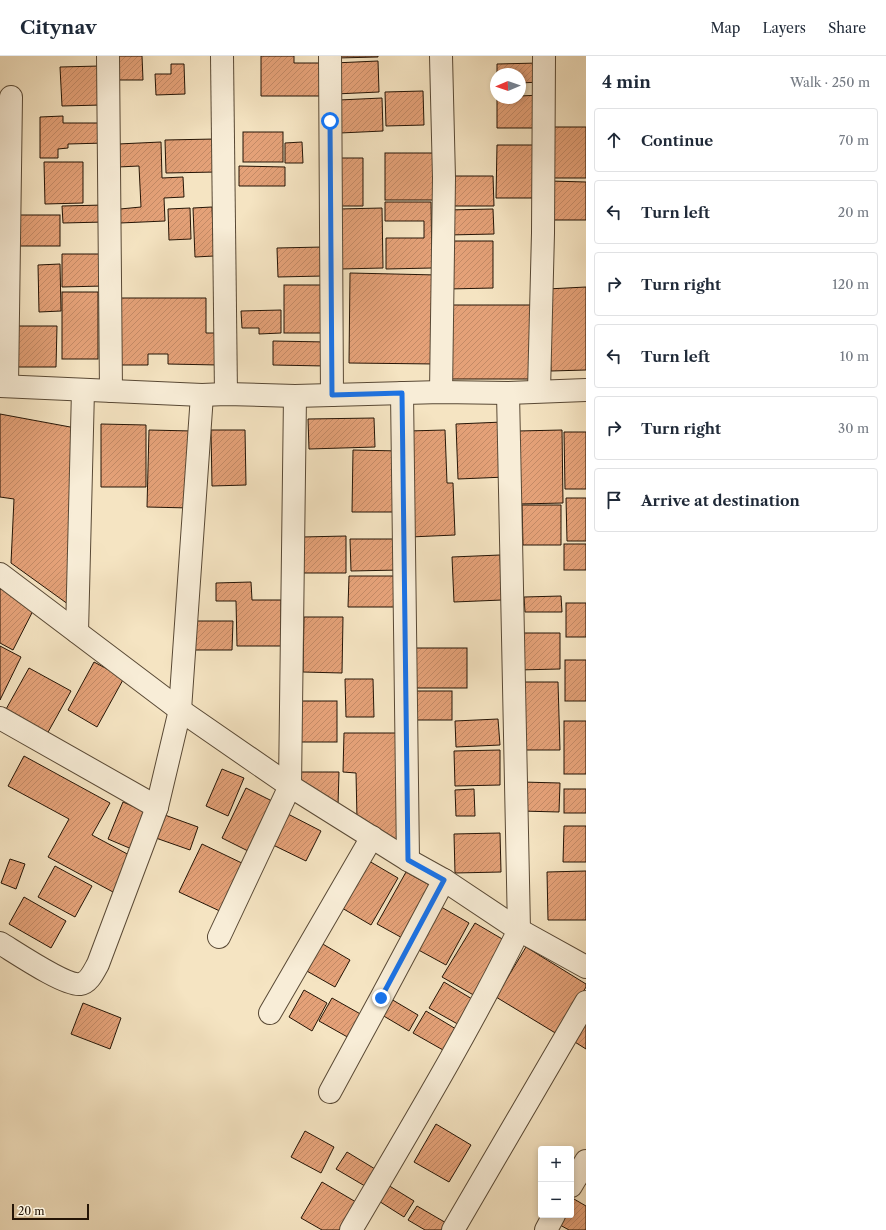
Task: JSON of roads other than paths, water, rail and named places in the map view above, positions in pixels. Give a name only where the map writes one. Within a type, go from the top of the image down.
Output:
[{"type":"street","points":[[108,56],[111,390]]},
{"type":"street","points":[[222,56],[226,394]]},
{"type":"street","points":[[330,56],[332,395]]},
{"type":"street","points":[[441,56],[444,178],[441,392]]},
{"type":"street","points":[[539,391],[543,232],[544,56]]},
{"type":"street","points":[[11,97],[4,386],[83,390],[295,396],[441,392],[508,393],[586,390]]},
{"type":"street","points":[[77,632],[83,390]]},
{"type":"street","points":[[402,393],[408,860]]},
{"type":"street","points":[[351,1230],[425,1104],[501,966],[519,930],[508,393]]},
{"type":"street","points":[[0,943],[59,978],[71,983],[80,984],[87,981],[98,964],[157,807],[180,710],[202,394]]},
{"type":"street","points":[[219,937],[290,786],[295,396]]},
{"type":"street","points":[[0,574],[180,710],[290,786],[408,860],[444,880],[519,930],[586,967]]},
{"type":"street","points":[[0,718],[157,807]]},
{"type":"street","points":[[270,1013],[372,837]]},
{"type":"street","points":[[330,1092],[444,880]]},
{"type":"street","points":[[453,1230],[586,1002]]},
{"type":"street","points":[[573,1182],[586,1161]]},
{"type":"street","points":[[546,1230],[552,1218]]}]
